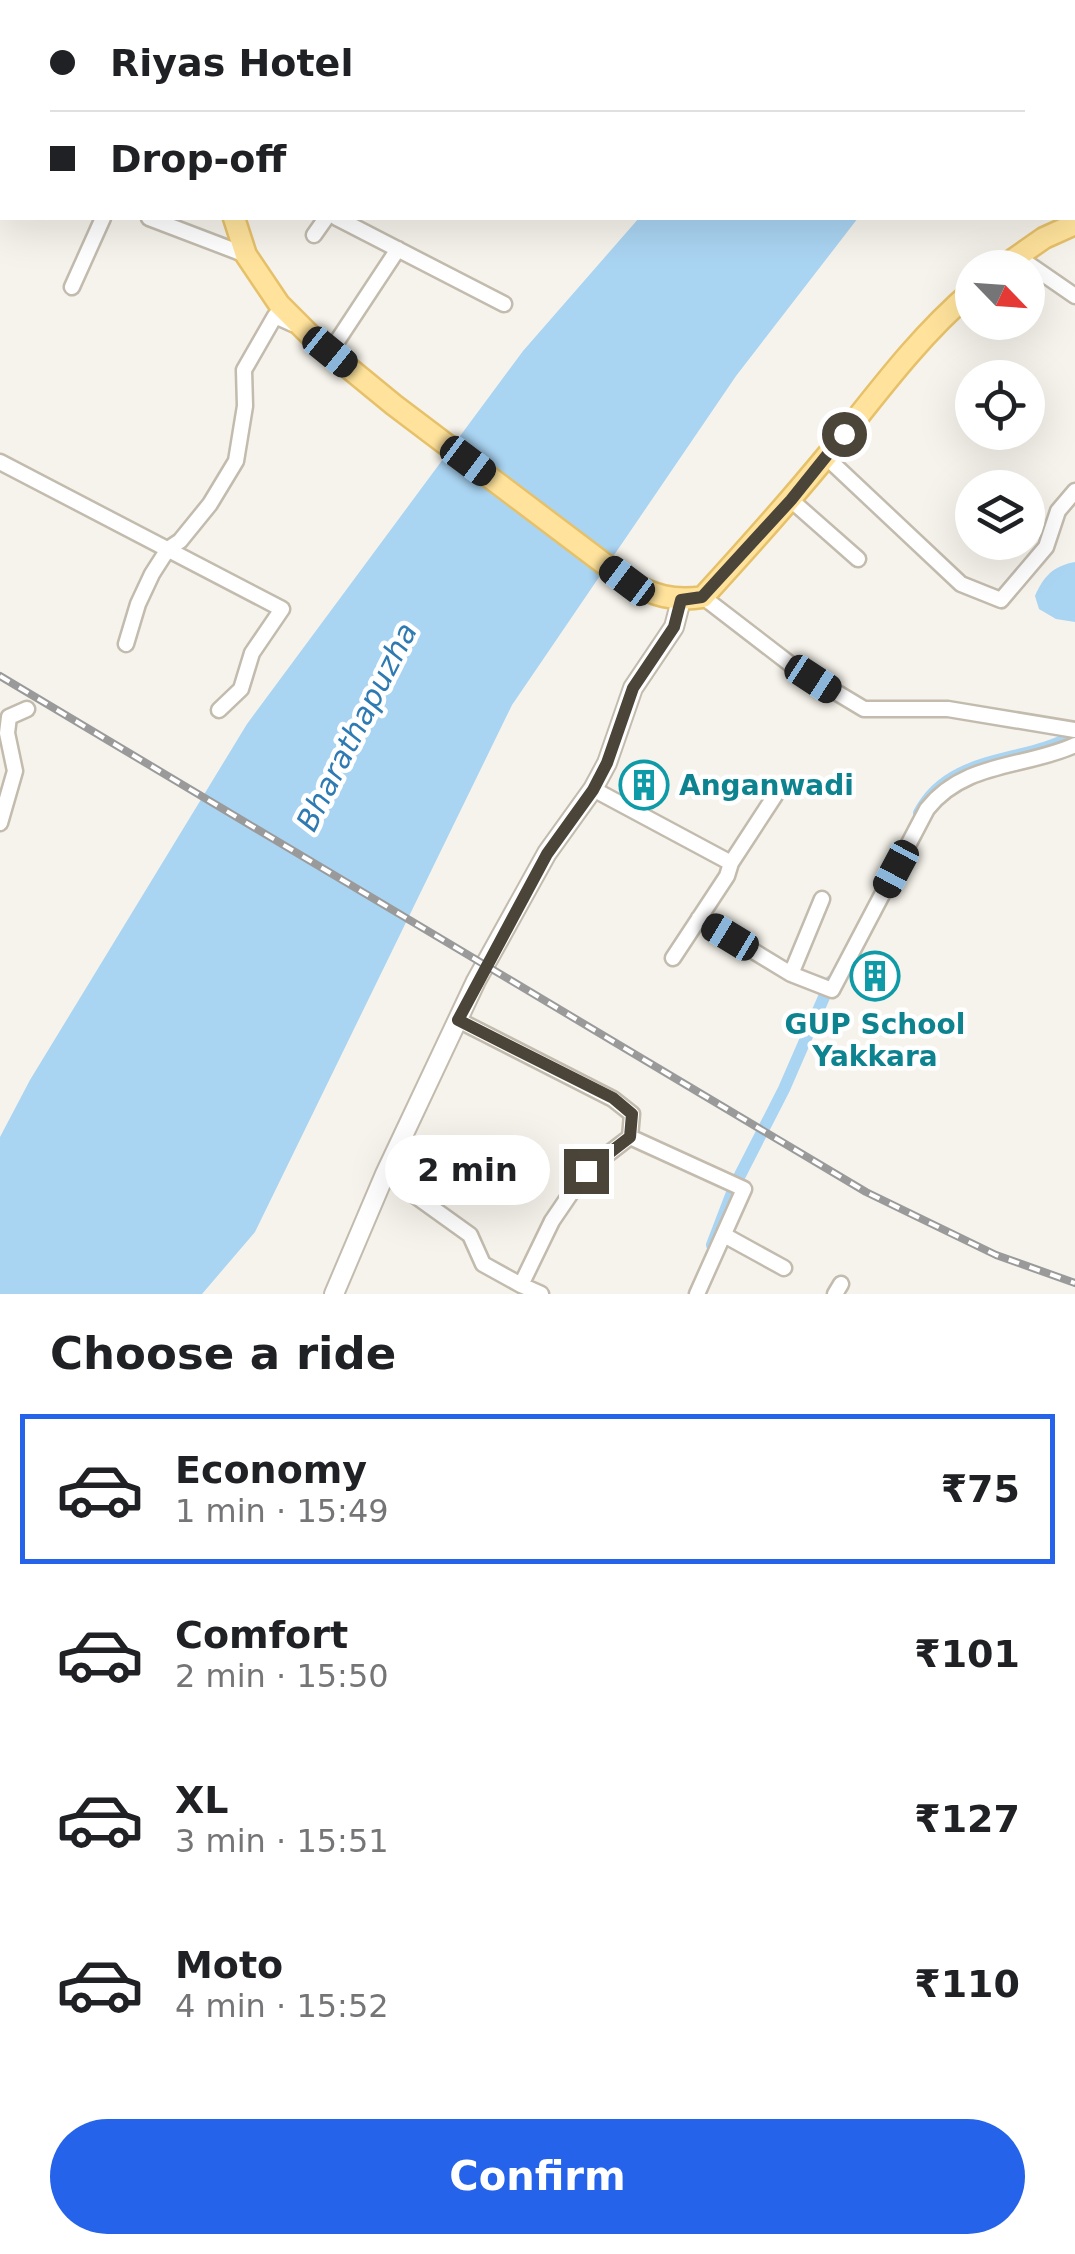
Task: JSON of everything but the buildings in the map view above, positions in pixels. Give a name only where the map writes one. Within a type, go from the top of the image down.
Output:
[{"type":"main road","points":[[235,220],[246,255],[279,304],[330,352],[627,581],[655,596],[681,600],[702,597],[791,500],[893,371],[955,305]]},
{"type":"main road","points":[[1026,250],[1075,224]]},
{"type":"street","points":[[72,287],[102,220]]},
{"type":"street","points":[[154,220],[246,255]]},
{"type":"street","points":[[314,234],[324,220]]},
{"type":"street","points":[[342,220],[504,304]]},
{"type":"street","points":[[330,352],[398,250]]},
{"type":"street","points":[[1045,281],[1075,296]]},
{"type":"street","points":[[126,644],[138,604],[168,549],[202,514],[236,461],[245,406],[244,370],[275,316],[307,331]]},
{"type":"street","points":[[826,457],[961,584],[1002,600],[1046,546],[1058,511],[1075,491]]},
{"type":"street","points":[[0,462],[282,608],[252,653],[241,689],[219,710]]},
{"type":"street","points":[[791,500],[858,559]]},
{"type":"street","points":[[702,597],[794,667],[864,709],[948,710],[1075,730]]},
{"type":"street","points":[[334,1294],[385,1174],[458,1020],[547,854],[593,790],[607,763],[633,688],[674,627],[681,600]]},
{"type":"street","points":[[0,824],[15,772],[6,733],[9,717],[27,708]]},
{"type":"street","points":[[699,918],[790,974],[832,990],[927,808],[945,788],[992,768],[1075,746]]},
{"type":"street","points":[[593,790],[731,863]]},
{"type":"street","points":[[673,958],[776,794]]},
{"type":"street","points":[[790,974],[822,899]]},
{"type":"street","points":[[458,1020],[613,1098],[632,1114],[630,1137],[586,1171],[552,1221],[521,1284]]},
{"type":"street","points":[[630,1137],[744,1189],[697,1294]]},
{"type":"street","points":[[385,1174],[470,1236],[483,1264],[541,1294]]},
{"type":"street","points":[[724,1235],[784,1268]]},
{"type":"water","name":"Bharathapuzha","points":[[637,220],[856,220],[736,376],[512,705],[255,1232],[202,1294],[0,1294],[0,1137],[30,1080],[247,724],[523,351]]},
{"type":"water","points":[[1075,562],[1075,622],[1056,619],[1039,609],[1035,596],[1050,573]]},
{"type":"waterway","points":[[919,813],[949,780],[990,762],[1075,735]]},
{"type":"waterway","points":[[712,1245],[735,1185],[784,1089],[831,981]]},
{"type":"railway","points":[[0,676],[866,1192],[996,1255],[1075,1283]]},
{"type":"place","name":"Anganwadi","points":[[644,785]]},
{"type":"place","name":"GUP School Yakkara","points":[[875,976]]},
{"type":"route","points":[[586,1171],[630,1137],[632,1114],[613,1098],[458,1020],[547,854],[593,790],[607,763],[633,688],[674,627],[681,600],[702,597],[791,500],[844,434]]}]
